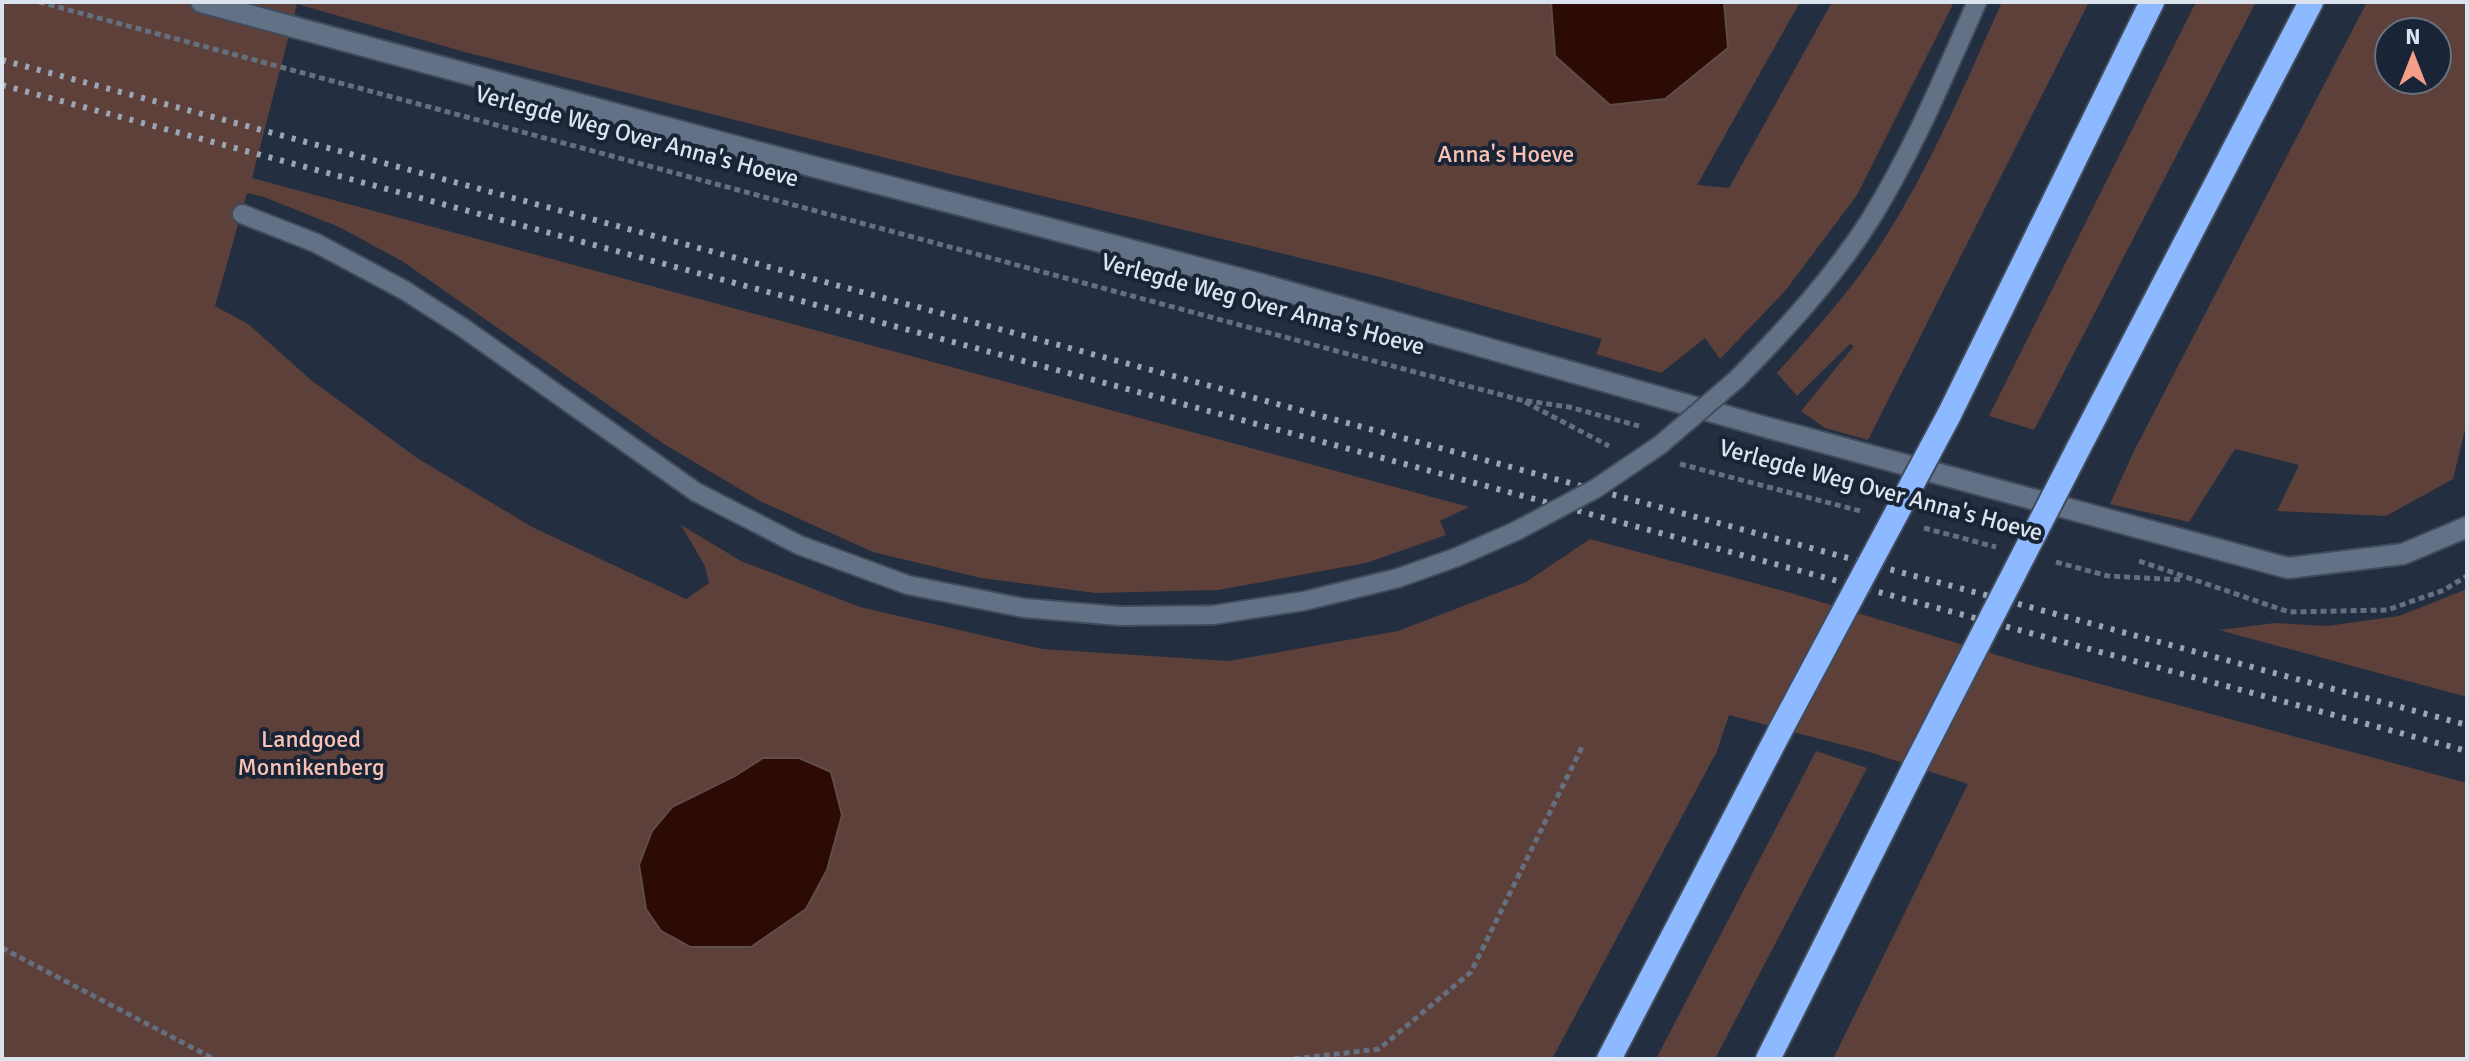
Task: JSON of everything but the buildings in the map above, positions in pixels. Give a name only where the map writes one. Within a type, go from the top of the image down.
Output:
[{"type":"highway","points":[[1609,1059],[1949,415],[2152,2]]},
{"type":"highway","points":[[1768,1059],[1915,766],[2311,2]]},
{"type":"main road","name":"Verlegde Weg Over Anna's Hoeve","points":[[201,2],[1261,284],[1769,428],[2288,568],[2403,554],[2467,527]]},
{"type":"lane","points":[[242,214],[316,243],[404,290],[462,327],[696,492],[799,545],[908,585],[1024,608],[1120,616],[1213,615],[1304,601],[1398,578],[1457,557],[1516,531],[1595,489],[1660,445],[1737,379],[1776,339],[1820,289],[1869,221],[1911,146],[1977,2]]},
{"type":"path","name":"Verlegde Weg Over Anna's Hoeve","points":[[39,2],[1521,400],[1608,445],[1623,449]]},
{"type":"path","name":"Verlegde Weg Over Anna's Hoeve","points":[[1668,461],[1865,513]]},
{"type":"path","name":"Verlegde Weg Over Anna's Hoeve","points":[[1911,525],[2002,548]]},
{"type":"path","name":"Verlegde Weg Over Anna's Hoeve","points":[[2047,560],[2108,576],[2193,580],[2289,612],[2387,610],[2444,590],[2467,576]]},
{"type":"path","points":[[1294,1059],[1379,1049],[1471,972],[1583,745]]},
{"type":"path","points":[[2,948],[214,1059]]},
{"type":"green space","name":"Landgoed Monnikenberg","points":[[2,2],[1800,2],[1697,185],[1729,188],[1832,2],[1954,2],[1857,195],[1785,291],[1720,359],[1705,338],[1661,373],[1596,354],[1602,339],[1380,277],[942,172],[465,52],[297,4],[252,178],[1469,507],[1440,521],[1446,535],[1366,563],[1218,590],[1096,593],[981,578],[873,552],[760,501],[664,444],[402,261],[339,227],[264,197],[247,193],[215,306],[248,324],[311,380],[417,458],[532,527],[686,599],[709,583],[705,566],[681,525],[741,561],[860,607],[1042,649],[1229,661],[1398,631],[1526,582],[1590,539],[1791,593],[2030,665],[2467,783],[2467,1059],[1833,1059],[1968,784],[1866,751],[1729,715],[1717,751],[1552,1059],[2,1059]]},
{"type":"green space","points":[[2002,2],[2089,2],[1868,440],[1825,428],[1801,411],[1854,346],[1850,344],[1797,396],[1777,373],[1858,278],[1899,215],[1946,125]]},
{"type":"green space","points":[[2196,2],[2256,2],[2034,430],[1989,416]]},
{"type":"green space","points":[[2367,2],[2467,2],[2467,421],[2453,479],[2386,516],[2277,511],[2299,465],[2235,449],[2189,522],[2110,504],[2134,451]]},
{"type":"green space","points":[[2467,589],[2467,697],[2219,630],[2275,623],[2327,626],[2399,616]]},
{"type":"green space","points":[[1816,751],[1867,768],[1715,1059],[1656,1059]]},
{"type":"shaded area","points":[[1551,2],[1724,2],[1728,48],[1665,99],[1610,105],[1555,56]]},
{"type":"shaded area","points":[[763,758],[799,758],[831,772],[842,815],[827,870],[806,909],[751,947],[690,947],[661,931],[646,909],[639,865],[652,831],[672,807],[735,776]]},
{"type":"railway","points":[[2,60],[2467,725]]},
{"type":"railway","points":[[2,85],[2467,751]]},
{"type":"park label","name":"Anna's Hoeve","points":[[1506,154]]}]
